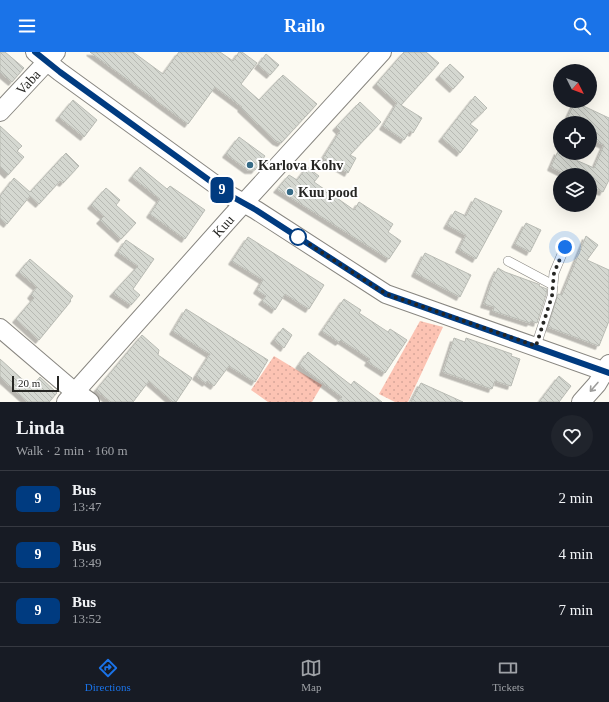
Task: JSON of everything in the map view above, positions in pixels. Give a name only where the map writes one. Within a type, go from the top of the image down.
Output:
[{"type":"street","name":"Kuu","points":[[71,397],[244,203],[382,52]]},
{"type":"street","points":[[46,55],[231,196],[256,210],[386,294],[536,346],[608,369],[597,384],[580,402]]},
{"type":"street","name":"Vaba","points":[[0,112],[46,55]]},
{"type":"street","points":[[0,328],[71,397],[90,402]]},
{"type":"lane","points":[[536,346],[552,296],[554,273],[565,247]]},
{"type":"lane","points":[[508,261],[552,285]]},
{"type":"shaded area","points":[[420,321],[443,327],[408,402],[395,402],[379,394]]},
{"type":"shaded area","points":[[274,356],[322,385],[312,402],[268,402],[251,390]]},
{"type":"building","points":[[0,52],[5,52],[24,68],[12,82],[0,72]]},
{"type":"building","points":[[90,52],[133,52],[163,74],[179,52],[220,52],[233,61],[239,52],[242,52],[257,63],[241,84],[259,100],[283,75],[317,104],[281,143],[276,141],[241,108],[242,107],[215,87],[188,124]]},
{"type":"building","points":[[404,52],[426,52],[439,63],[401,105],[422,118],[413,133],[410,131],[404,140],[383,126],[397,103],[376,84]]},
{"type":"building","points":[[266,54],[279,65],[270,75],[258,65]]},
{"type":"building","points":[[450,64],[464,77],[453,89],[439,76]]},
{"type":"building","points":[[475,96],[487,108],[470,124],[478,130],[460,153],[442,138]]},
{"type":"building","points":[[73,100],[97,120],[84,137],[59,117]]},
{"type":"building","points":[[360,102],[381,122],[350,155],[356,158],[348,173],[323,158],[340,131],[336,127]]},
{"type":"building","points":[[572,108],[588,108],[609,118],[609,180],[603,192],[597,189],[597,168],[594,168],[604,145],[597,142],[597,116],[568,116]]},
{"type":"building","points":[[0,126],[22,146],[17,151],[24,157],[8,175],[0,167]]},
{"type":"building","points":[[239,137],[265,156],[255,170],[248,170],[226,154]]},
{"type":"building","points":[[66,153],[79,166],[63,183],[60,181],[39,204],[30,196],[7,224],[0,218],[0,196],[14,178],[30,192]]},
{"type":"building","points":[[554,160],[576,160],[594,168],[551,167]]},
{"type":"building","points":[[140,167],[167,189],[170,186],[205,210],[185,239],[150,214],[160,199],[132,177]]},
{"type":"building","points":[[307,167],[319,176],[314,182],[354,210],[359,202],[393,224],[388,232],[401,241],[389,259],[277,189],[289,175],[297,180]]},
{"type":"building","points":[[106,188],[120,200],[116,205],[136,223],[121,239],[100,220],[104,216],[91,205]]},
{"type":"building","points":[[475,198],[502,211],[476,259],[459,249],[466,235],[447,225],[455,211],[466,216]]},
{"type":"building","points":[[526,223],[541,230],[530,252],[515,244]]},
{"type":"building","points":[[586,236],[598,245],[587,260],[609,270],[609,321],[599,346],[548,327],[558,294],[562,295]]},
{"type":"building","points":[[248,237],[324,285],[309,309],[285,294],[275,310],[262,301],[266,296],[257,290],[263,280],[232,261]]},
{"type":"building","points":[[126,240],[154,259],[133,289],[140,295],[131,305],[113,293],[138,266],[118,252]]},
{"type":"building","points":[[425,253],[471,275],[460,297],[415,273]]},
{"type":"building","points":[[30,259],[73,296],[70,300],[71,301],[39,340],[16,319],[34,298],[31,295],[37,287],[19,272]]},
{"type":"building","points":[[498,268],[547,289],[537,323],[531,321],[530,323],[493,311],[494,307],[484,304]]},
{"type":"building","points":[[344,299],[361,310],[359,313],[388,332],[390,329],[407,340],[385,373],[368,362],[370,359],[341,340],[339,342],[322,331]]},
{"type":"building","points":[[186,309],[268,360],[255,382],[229,366],[214,386],[207,381],[206,383],[196,376],[210,354],[173,331]]},
{"type":"building","points":[[283,328],[292,335],[284,348],[274,340]]},
{"type":"building","points":[[142,335],[159,350],[158,355],[192,378],[176,402],[173,402],[149,381],[133,402],[111,402],[96,390]]},
{"type":"building","points":[[454,338],[465,342],[466,338],[512,354],[511,356],[520,359],[511,386],[495,381],[492,389],[443,372]]},
{"type":"building","points":[[308,352],[351,385],[354,381],[382,402],[338,402],[342,397],[299,365]]},
{"type":"building","points":[[0,359],[31,387],[40,377],[57,393],[49,402],[28,402],[0,377]]},
{"type":"building","points":[[559,376],[571,386],[559,402],[539,402]]},
{"type":"building","points":[[421,383],[463,402],[411,402]]},
{"type":"bus line","name":"9","points":[[35,52],[60,72],[231,196],[256,210],[386,294],[609,373]]},
{"type":"place","name":"Karlova Kohv","points":[[250,165]]},
{"type":"place","name":"Kuu pood","points":[[290,192]]},
{"type":"route","points":[[298,237],[386,294],[536,346],[552,296],[554,273],[565,247]]}]
